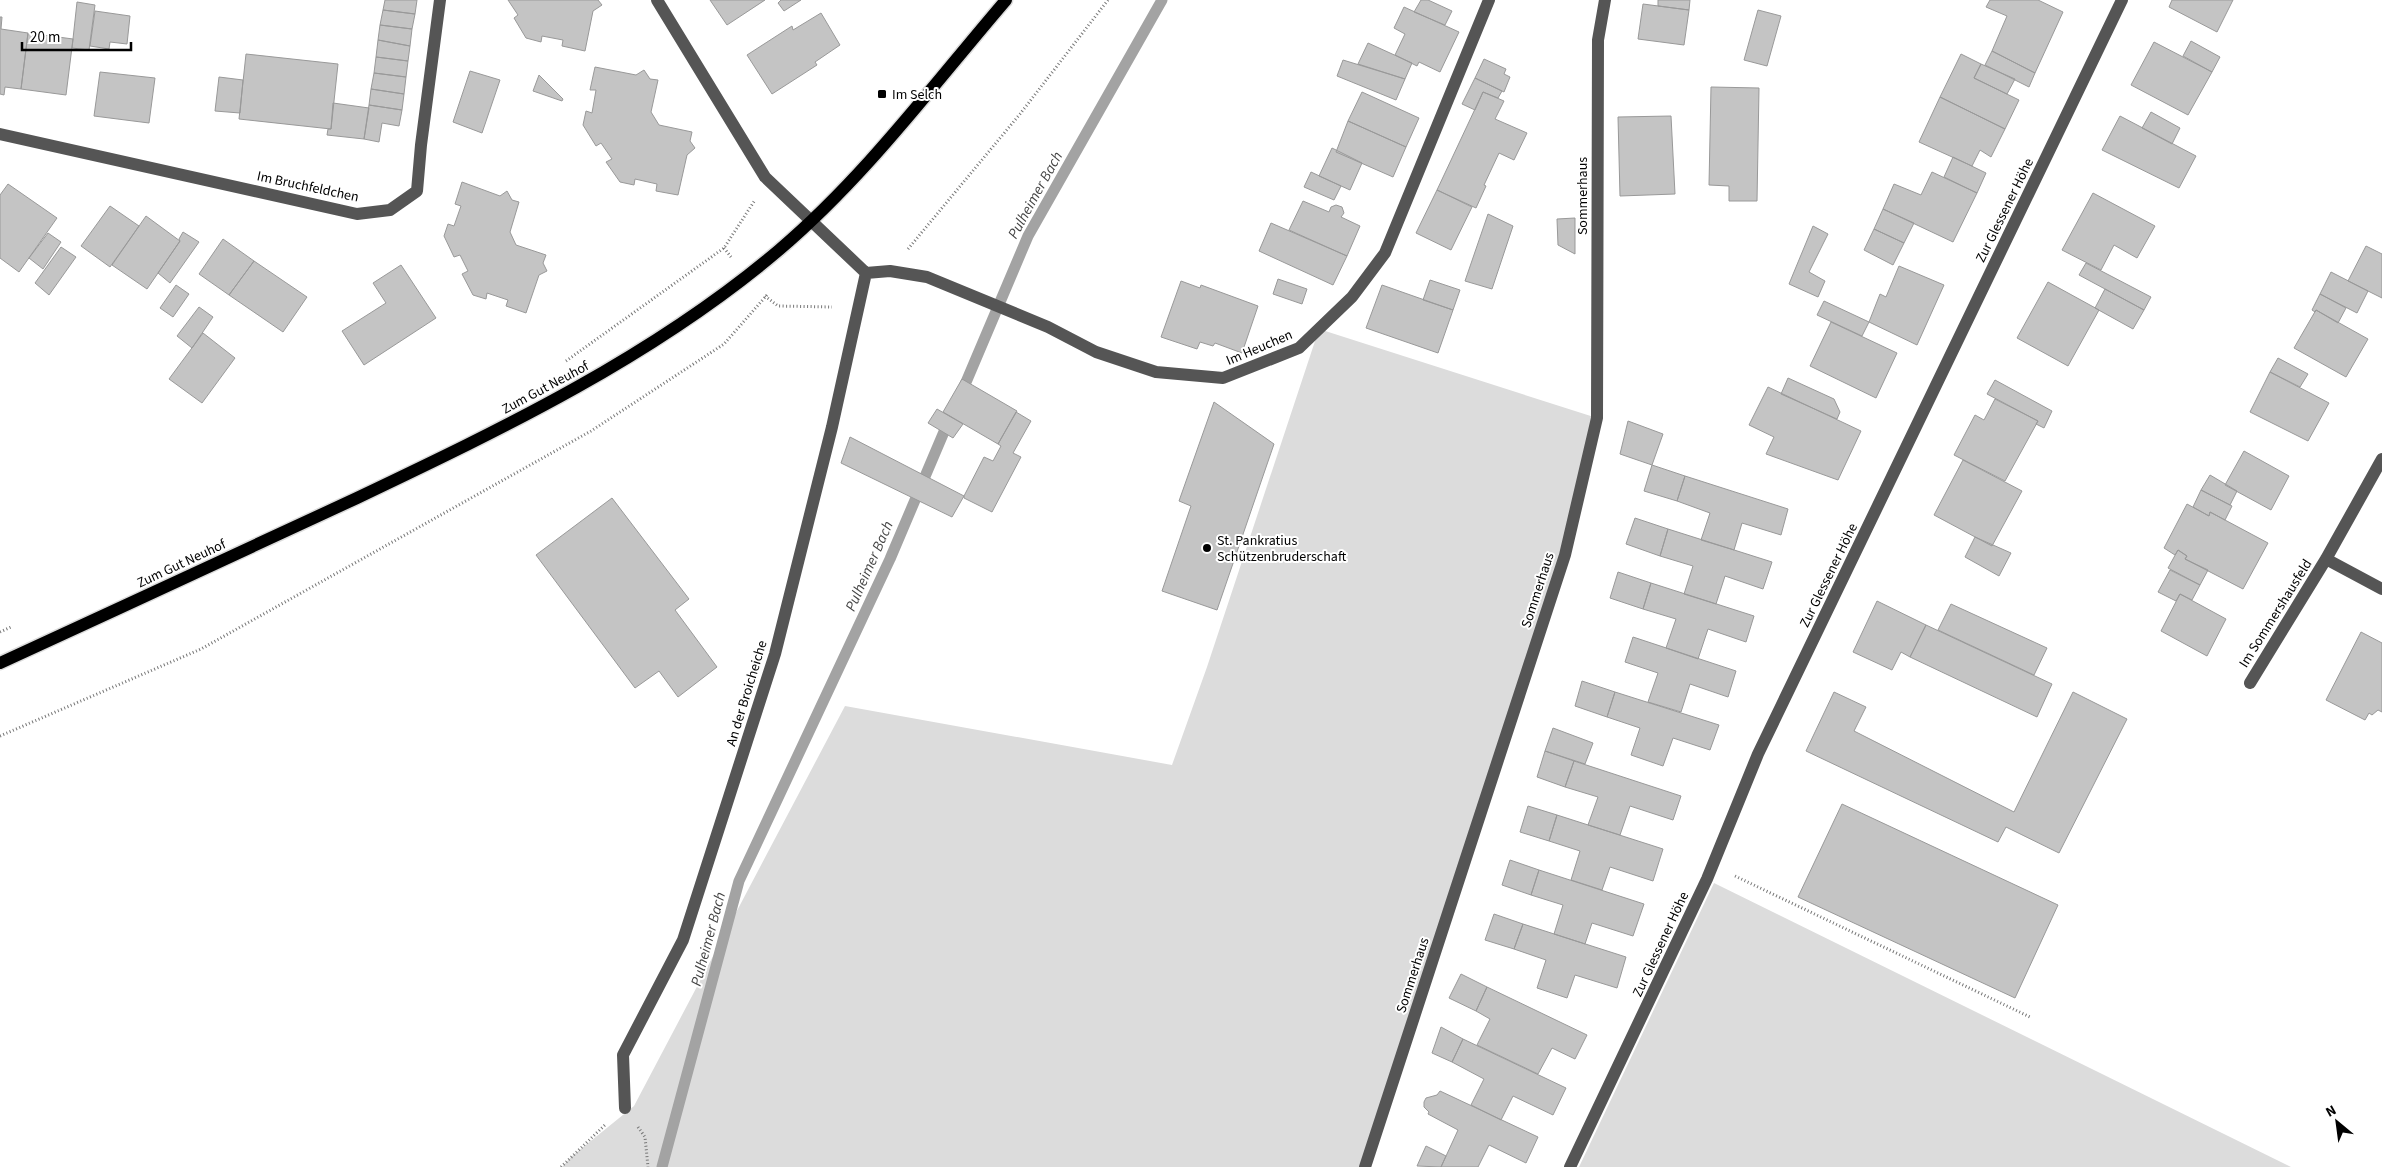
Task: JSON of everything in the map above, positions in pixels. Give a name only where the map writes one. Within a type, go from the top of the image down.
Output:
[{"type":"main road","name":"Zum Gut Neuhof","points":[[0,663],[214,565],[464,446],[595,378],[689,317],[748,275],[812,221],[866,166],[1006,0]]},
{"type":"street","name":"Im Bruchfeldchen","points":[[0,134],[357,214],[390,210],[417,191],[421,145],[440,0]]},
{"type":"street","points":[[657,0],[765,176],[866,273]]},
{"type":"street","name":"Im Heuchen","points":[[866,273],[890,271],[927,277],[1048,327],[1096,352],[1156,372],[1223,378],[1299,348],[1352,297],[1385,252],[1488,0]]},
{"type":"street","name":"Sommerhaus","points":[[1365,1167],[1564,556],[1597,418],[1598,40],[1605,0]]},
{"type":"street","name":"Zur Glessener Höhe","points":[[1570,1167],[1713,865],[1758,754],[2122,0]]},
{"type":"street","name":"An der Broicheiche","points":[[624,1108],[623,1055],[683,940],[774,654],[832,427],[866,273]]},
{"type":"street","name":"Im Sommershausfeld","points":[[2250,682],[2326,559],[2382,459]]},
{"type":"street","name":"Im Sommershausfeld","points":[[2326,559],[2382,589]]},
{"type":"path","points":[[890,271],[1020,114],[1108,0]]},
{"type":"path","points":[[558,366],[724,248],[754,201],[773,185]]},
{"type":"path","points":[[748,275],[765,297],[778,306],[860,307]]},
{"type":"path","points":[[0,736],[201,649],[591,431],[724,344],[772,290]]},
{"type":"path","points":[[0,632],[18,624]]},
{"type":"path","points":[[1713,865],[2030,1017]]},
{"type":"path","points":[[561,1167],[624,1108]]},
{"type":"path","points":[[645,1137],[648,1167]]},
{"type":"shaded area","points":[[1319,329],[1597,418],[1542,622],[1365,1167],[562,1167],[571,1157],[634,1106],[845,706],[1172,765],[1207,667]]},
{"type":"shaded area","points":[[1714,883],[2291,1167],[1579,1167]]},
{"type":"building","points":[[385,0],[417,0],[415,14],[383,10]]},
{"type":"building","points":[[508,0],[598,0],[602,5],[593,11],[585,51],[562,46],[563,40],[542,36],[541,42],[526,38],[514,18],[518,15]]},
{"type":"building","points":[[710,0],[765,0],[727,25]]},
{"type":"building","points":[[781,0],[801,0],[784,11],[778,3]]},
{"type":"building","points":[[1421,0],[1428,0],[1452,11],[1445,25],[1414,12]]},
{"type":"building","points":[[1658,0],[1690,0],[1689,10],[1658,6]]},
{"type":"building","points":[[1990,0],[2038,0],[2063,12],[2035,73],[1992,51],[2007,16],[1986,7]]},
{"type":"building","points":[[2172,0],[2233,0],[2217,32],[2169,7]]},
{"type":"building","points":[[77,2],[95,5],[89,50],[72,48]]},
{"type":"building","points":[[1643,4],[1689,10],[1684,45],[1638,39]]},
{"type":"building","points":[[1404,7],[1459,32],[1440,72],[1419,62],[1417,66],[1395,55],[1405,34],[1394,28]]},
{"type":"building","points":[[383,10],[415,14],[412,29],[380,25]]},
{"type":"building","points":[[1758,10],[1781,16],[1767,66],[1744,60]]},
{"type":"building","points":[[95,11],[130,16],[127,44],[110,42],[109,49],[90,46]]},
{"type":"building","points":[[821,13],[840,45],[815,62],[817,65],[772,94],[747,55],[792,26],[793,30]]},
{"type":"building","points":[[0,17],[2,17],[1,29],[28,33],[21,89],[5,87],[4,95],[0,94]]},
{"type":"building","points":[[380,25],[412,29],[410,46],[378,40]]},
{"type":"building","points":[[28,33],[73,39],[66,95],[21,89]]},
{"type":"building","points":[[378,40],[410,46],[408,61],[376,57]]},
{"type":"building","points":[[2191,41],[2220,57],[2212,72],[2183,56]]},
{"type":"building","points":[[2154,42],[2212,72],[2188,115],[2131,85]]},
{"type":"building","points":[[1368,43],[1412,63],[1405,79],[1358,64]]},
{"type":"building","points":[[1992,51],[2035,73],[2029,87],[1985,65]]},
{"type":"building","points":[[246,54],[338,64],[331,129],[239,119]]},
{"type":"building","points":[[1961,54],[1981,64],[1974,78],[2019,100],[2005,129],[1940,97]]},
{"type":"building","points":[[376,57],[408,61],[406,77],[374,73]]},
{"type":"building","points":[[1484,59],[1506,69],[1504,74],[1510,77],[1504,92],[1475,78]]},
{"type":"building","points":[[1343,60],[1405,79],[1396,100],[1337,76]]},
{"type":"building","points":[[1981,64],[2015,79],[2007,94],[1974,78]]},
{"type":"building","points":[[595,67],[636,75],[644,70],[650,79],[658,80],[651,112],[659,125],[692,132],[690,141],[695,148],[687,155],[678,195],[656,191],[657,184],[635,179],[634,185],[620,182],[606,162],[612,159],[601,143],[596,146],[583,125],[586,111],[592,113],[596,90],[590,90]]},
{"type":"building","points":[[470,71],[500,80],[482,133],[453,122]]},
{"type":"building","points":[[100,72],[155,78],[149,123],[94,116]]},
{"type":"building","points":[[374,73],[406,77],[404,94],[371,89]]},
{"type":"building","points":[[539,75],[563,99],[562,101],[533,91]]},
{"type":"building","points":[[219,77],[243,80],[240,113],[215,111]]},
{"type":"building","points":[[1475,78],[1502,91],[1498,98],[1483,92],[1475,110],[1462,104]]},
{"type":"building","points":[[1711,87],[1759,88],[1757,201],[1729,201],[1729,186],[1709,185]]},
{"type":"building","points":[[371,89],[404,94],[402,110],[369,105]]},
{"type":"building","points":[[1362,92],[1419,118],[1406,147],[1348,121]]},
{"type":"building","points":[[1483,92],[1504,101],[1495,119],[1527,133],[1514,160],[1499,153],[1476,208],[1437,190]]},
{"type":"building","points":[[1940,97],[2005,129],[1991,157],[1980,150],[1972,166],[1919,142]]},
{"type":"building","points":[[333,103],[369,108],[364,139],[327,135],[328,129],[331,129]]},
{"type":"building","points":[[369,105],[402,110],[399,126],[382,123],[379,142],[364,139]]},
{"type":"building","points":[[2151,112],[2180,128],[2172,144],[2142,128]]},
{"type":"building","points":[[1671,116],[1675,194],[1620,196],[1618,117]]},
{"type":"building","points":[[2120,116],[2196,156],[2179,188],[2102,150]]},
{"type":"building","points":[[1348,121],[1406,147],[1393,177],[1336,152]]},
{"type":"building","points":[[1332,148],[1362,163],[1350,190],[1319,176]]},
{"type":"building","points":[[1953,157],[1986,173],[1977,193],[1944,177]]},
{"type":"building","points":[[1311,172],[1341,186],[1334,200],[1304,187]]},
{"type":"building","points":[[1932,172],[1977,193],[1953,242],[1883,209],[1894,184],[1921,195]]},
{"type":"building","points":[[462,182],[500,196],[507,191],[512,200],[519,202],[510,232],[516,245],[546,255],[543,263],[547,271],[539,275],[526,313],[506,306],[508,300],[487,293],[486,299],[473,295],[462,274],[468,271],[460,255],[454,257],[444,236],[448,224],[454,226],[461,206],[455,204]]},
{"type":"building","points":[[8,184],[57,218],[19,272],[0,258],[0,195]]},
{"type":"building","points":[[1437,190],[1472,207],[1451,250],[1416,233]]},
{"type":"building","points":[[2093,193],[2155,226],[2137,258],[2114,245],[2101,270],[2062,250]]},
{"type":"building","points":[[1303,201],[1329,212],[1331,207],[1336,205],[1342,207],[1344,213],[1341,217],[1360,226],[1347,256],[1289,230]]},
{"type":"building","points":[[110,206],[139,226],[110,267],[81,246]]},
{"type":"building","points":[[1883,209],[1914,223],[1904,243],[1874,229]]},
{"type":"building","points":[[1488,214],[1513,226],[1492,289],[1465,281]]},
{"type":"building","points":[[146,216],[180,241],[147,289],[112,265]]},
{"type":"building","points":[[1575,218],[1575,254],[1558,245],[1557,219]]},
{"type":"building","points":[[1271,223],[1347,256],[1333,285],[1259,251]]},
{"type":"building","points":[[1813,226],[1828,234],[1809,272],[1825,281],[1818,297],[1789,284]]},
{"type":"building","points":[[1874,229],[1904,243],[1893,265],[1864,250]]},
{"type":"building","points":[[183,232],[199,242],[170,283],[158,273],[180,241],[179,239]]},
{"type":"building","points":[[48,233],[61,242],[43,269],[29,258]]},
{"type":"building","points":[[223,239],[254,261],[229,295],[199,274]]},
{"type":"building","points":[[2366,246],[2382,254],[2382,298],[2348,281]]},
{"type":"building","points":[[61,247],[76,257],[49,295],[35,283]]},
{"type":"building","points":[[254,261],[307,297],[283,332],[229,295]]},
{"type":"building","points":[[2086,263],[2151,297],[2144,310],[2079,275]]},
{"type":"building","points":[[401,265],[436,318],[364,365],[342,331],[386,303],[373,283]]},
{"type":"building","points":[[1899,266],[1944,285],[1917,345],[1869,322],[1880,294],[1886,297]]},
{"type":"building","points":[[2331,272],[2368,291],[2357,313],[2320,294]]},
{"type":"building","points":[[1278,279],[1307,289],[1302,304],[1273,294]]},
{"type":"building","points":[[1430,280],[1460,290],[1453,310],[1423,300]]},
{"type":"building","points":[[1181,281],[1200,288],[1201,285],[1258,306],[1242,353],[1215,343],[1213,346],[1200,342],[1197,349],[1161,337]]},
{"type":"building","points":[[2048,282],[2099,310],[2068,366],[2017,338]]},
{"type":"building","points":[[176,285],[189,294],[173,317],[160,308]]},
{"type":"building","points":[[1382,285],[1453,310],[1438,353],[1366,328]]},
{"type":"building","points":[[2105,289],[2144,310],[2133,329],[2095,308]]},
{"type":"building","points":[[2320,294],[2346,308],[2338,323],[2316,310],[2315,312],[2312,310]]},
{"type":"building","points":[[1824,301],[1869,322],[1862,336],[1817,315]]},
{"type":"building","points":[[199,307],[213,317],[192,348],[177,336]]},
{"type":"building","points":[[2316,310],[2368,339],[2346,377],[2294,348]]},
{"type":"building","points":[[1831,322],[1897,353],[1876,398],[1810,366]]},
{"type":"building","points":[[203,333],[235,358],[202,403],[169,379]]},
{"type":"building","points":[[2278,358],[2308,374],[2300,387],[2270,372]]},
{"type":"building","points":[[2270,372],[2329,403],[2308,441],[2250,412]]},
{"type":"building","points":[[1788,378],[1834,399],[1840,412],[1837,419],[1781,394]]},
{"type":"building","points":[[962,379],[1017,411],[998,444],[943,412]]},
{"type":"building","points":[[1995,380],[2052,411],[2044,428],[2036,424],[2038,421],[1987,394]]},
{"type":"building","points":[[1768,387],[1861,431],[1838,480],[1766,454],[1774,437],[1749,425]]},
{"type":"building","points":[[1995,399],[2038,421],[2005,481],[1954,455],[1975,415],[1984,420]]},
{"type":"building","name":"St. Pankratius Schützenbruderschaft","points":[[1214,402],[1274,444],[1217,610],[1162,591],[1191,506],[1179,501]]},
{"type":"building","points":[[937,409],[963,424],[953,438],[928,423]]},
{"type":"building","points":[[1016,412],[1031,421],[1013,453],[1021,457],[992,512],[964,498],[964,496],[984,457],[993,461],[1001,446],[998,444]]},
{"type":"building","points":[[1628,421],[1663,434],[1652,465],[1620,454]]},
{"type":"building","points":[[850,437],[964,496],[952,517],[841,463]]},
{"type":"building","points":[[2244,451],[2289,476],[2271,510],[2225,485]]},
{"type":"building","points":[[1963,460],[2022,491],[1992,546],[1934,515]]},
{"type":"building","points":[[1652,465],[1685,476],[1677,501],[1644,491]]},
{"type":"building","points":[[2210,475],[2237,491],[2230,505],[2201,490]]},
{"type":"building","points":[[1685,476],[1788,509],[1781,535],[1742,523],[1734,550],[1701,540],[1710,513],[1677,501]]},
{"type":"building","points":[[2201,490],[2232,506],[2225,520],[2210,512],[2209,516],[2193,507]]},
{"type":"building","points":[[612,498],[689,599],[675,610],[717,667],[678,697],[659,671],[635,688],[536,555]]},
{"type":"building","points":[[2187,504],[2209,516],[2210,512],[2268,543],[2243,589],[2185,559],[2187,556],[2178,550],[2175,555],[2164,548]]},
{"type":"building","points":[[1635,518],[1668,529],[1660,556],[1626,544]]},
{"type":"building","points":[[1668,529],[1772,562],[1763,589],[1725,576],[1716,604],[1684,594],[1693,566],[1660,556]]},
{"type":"building","points":[[1975,537],[2011,553],[1999,576],[1965,557]]},
{"type":"building","points":[[2178,550],[2187,556],[2185,559],[2208,570],[2200,585],[2168,568]]},
{"type":"building","points":[[2170,570],[2200,585],[2192,600],[2180,594],[2176,601],[2158,592]]},
{"type":"building","points":[[1618,572],[1651,583],[1643,609],[1610,598]]},
{"type":"building","points":[[1651,583],[1754,616],[1746,642],[1708,629],[1698,659],[1666,648],[1676,619],[1643,609]]},
{"type":"building","points":[[2180,594],[2226,619],[2207,656],[2161,631]]},
{"type":"building","points":[[1877,601],[1926,625],[1910,657],[1901,652],[1892,670],[1853,652]]},
{"type":"building","points":[[1951,604],[2047,648],[2034,675],[1938,630]]},
{"type":"building","points":[[1926,625],[2052,684],[2037,717],[1910,657]]},
{"type":"building","points":[[2361,632],[2382,643],[2382,712],[2378,710],[2372,715],[2369,713],[2365,720],[2326,700]]},
{"type":"building","points":[[1633,637],[1736,671],[1728,697],[1690,684],[1681,712],[1648,702],[1658,673],[1625,662]]},
{"type":"building","points":[[1582,681],[1615,692],[1607,717],[1575,706]]},
{"type":"building","points":[[1615,692],[1719,725],[1710,750],[1673,738],[1663,766],[1631,755],[1640,728],[1607,717]]},
{"type":"building","points":[[1834,692],[1866,707],[1854,731],[2014,812],[2073,692],[2127,719],[2059,853],[2006,827],[1998,842],[1806,751]]},
{"type":"building","points":[[1553,728],[1593,743],[1585,764],[1545,751]]},
{"type":"building","points":[[1545,751],[1574,761],[1565,787],[1537,777]]},
{"type":"building","points":[[1574,761],[1681,796],[1673,820],[1630,806],[1620,835],[1588,825],[1598,797],[1565,787]]},
{"type":"building","points":[[1842,804],[2058,905],[2015,998],[1798,897]]},
{"type":"building","points":[[1528,806],[1557,815],[1549,841],[1520,832]]},
{"type":"building","points":[[1557,815],[1663,849],[1653,881],[1610,867],[1602,890],[1571,880],[1580,851],[1549,841]]},
{"type":"building","points":[[1510,860],[1539,870],[1531,895],[1502,885]]},
{"type":"building","points":[[1539,870],[1644,904],[1633,936],[1592,923],[1585,944],[1554,934],[1563,905],[1531,895]]},
{"type":"building","points":[[1494,914],[1523,924],[1514,949],[1485,940]]},
{"type":"building","points":[[1523,924],[1626,957],[1617,988],[1575,975],[1567,998],[1537,988],[1546,960],[1514,949]]},
{"type":"building","points":[[1461,974],[1487,987],[1476,1011],[1449,998]]},
{"type":"building","points":[[1487,987],[1587,1035],[1575,1059],[1552,1048],[1538,1074],[1477,1045],[1490,1019],[1476,1011]]},
{"type":"building","points":[[1441,1027],[1463,1039],[1452,1062],[1432,1053]]},
{"type":"building","points":[[1463,1039],[1566,1088],[1553,1115],[1513,1096],[1501,1120],[1471,1105],[1484,1079],[1452,1062]]},
{"type":"building","points":[[1440,1091],[1538,1137],[1526,1163],[1489,1145],[1478,1167],[1441,1167],[1458,1130],[1428,1114],[1429,1112],[1424,1107],[1426,1098],[1437,1095]]},
{"type":"building","points":[[1426,1146],[1446,1156],[1441,1167],[1417,1166]]},
{"type":"waterway","name":"Pulheimer Bach","points":[[961,394],[1028,236],[1162,0]]},
{"type":"waterway","name":"Pulheimer Bach","points":[[662,1167],[739,881],[890,559],[949,420]]},
{"type":"place","name":"Im Selch","points":[[882,94]]},
{"type":"place","name":"St. Pankratius Schützenbruderschaft","points":[[1207,548]]}]
